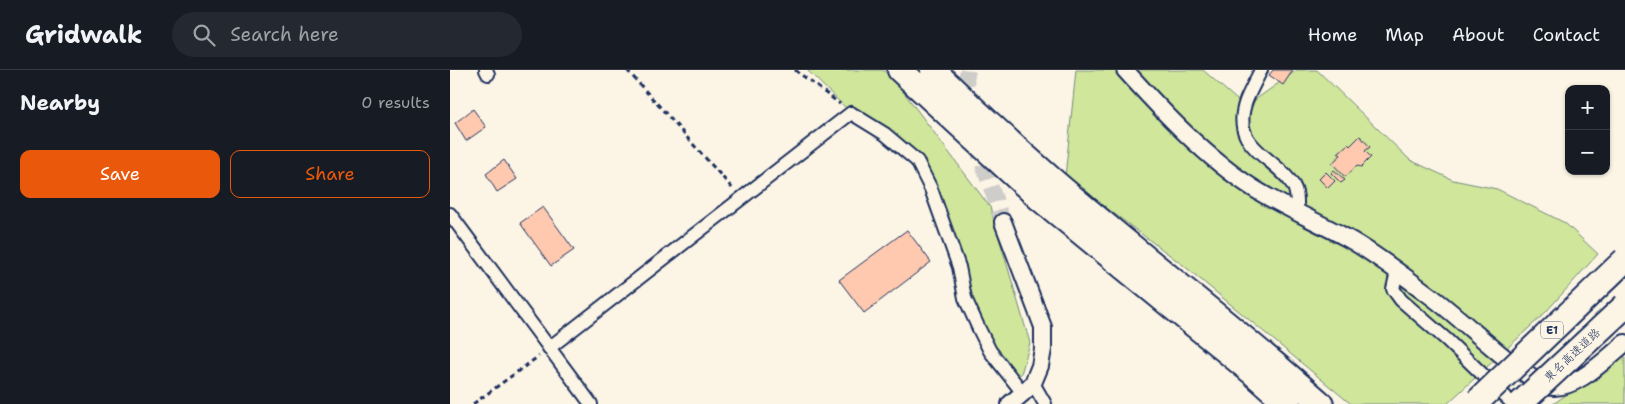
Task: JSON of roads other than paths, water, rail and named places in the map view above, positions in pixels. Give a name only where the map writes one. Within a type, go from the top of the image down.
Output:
[{"type":"highway","points":[[900,70],[1039,198],[1253,373],[1288,404]]},
{"type":"highway","points":[[933,70],[1051,178],[1264,354],[1321,404]]},
{"type":"highway","name":"E1","points":[[1477,402],[1625,260]]},
{"type":"highway","name":"東名高速道路","points":[[1520,404],[1625,306]]},
{"type":"street","points":[[1125,70],[1162,111],[1222,164],[1253,188],[1347,238],[1397,271],[1447,308],[1489,346],[1527,375],[1549,387],[1566,385],[1585,377],[1625,344]]},
{"type":"street","points":[[1261,70],[1246,102],[1243,128],[1247,139],[1288,178],[1294,187],[1297,198],[1297,212]]},
{"type":"street","points":[[549,348],[852,112],[885,134],[917,161],[931,190],[959,267],[965,298],[990,351],[1045,404]]},
{"type":"street","points":[[450,214],[591,404]]},
{"type":"street","points":[[1003,222],[1043,327],[1043,349],[1040,366],[1028,388],[1010,404]]},
{"type":"street","points":[[1397,271],[1394,289],[1401,300],[1447,340],[1514,404]]},
{"type":"tunnel","points":[[968,70],[966,79],[970,107]]},
{"type":"tunnel","points":[[977,141],[980,156],[1003,222]]}]
